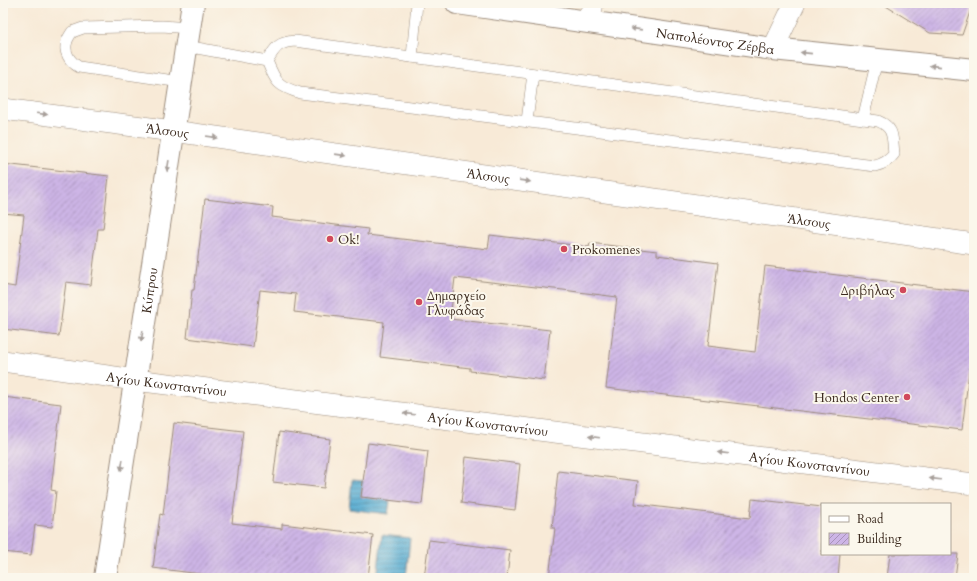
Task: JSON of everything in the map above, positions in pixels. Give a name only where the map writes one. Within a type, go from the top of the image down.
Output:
[{"type":"street","name":"Κύπρου","points":[[105,578],[193,3]]},
{"type":"street","name":"Ναπολέοντος Ζέρβα","points":[[457,3],[591,12],[773,49],[974,70]]},
{"type":"street","points":[[773,49],[795,3]]},
{"type":"street","name":"Άλσους","points":[[3,109],[173,131],[974,244]]},
{"type":"street","name":"Αγίου Κωνσταντίνου","points":[[3,361],[135,380],[974,484]]},
{"type":"lane","points":[[412,57],[417,3]]},
{"type":"lane","points":[[181,82],[79,67],[70,59],[66,51],[66,42],[72,32],[83,28],[162,26],[188,37],[267,61]]},
{"type":"lane","points":[[295,41],[878,121],[888,126],[891,131],[894,154],[882,164],[875,166],[300,93],[290,90],[280,84],[273,77],[267,61],[274,49],[278,46],[295,41]]},
{"type":"lane","points":[[863,119],[877,60]]},
{"type":"lane","points":[[527,121],[533,74]]},
{"type":"water","points":[[352,480],[363,481],[361,497],[390,501],[388,514],[349,509]]},
{"type":"water","points":[[382,535],[410,538],[406,578],[377,578]]},
{"type":"building","points":[[881,3],[973,3],[962,35],[930,33]]},
{"type":"building","points":[[3,164],[109,176],[103,229],[98,229],[91,285],[66,282],[59,336],[3,329],[3,285],[15,287],[24,215],[3,213]]},
{"type":"building","points":[[205,199],[273,207],[272,217],[368,229],[367,235],[488,249],[490,235],[589,247],[590,243],[657,251],[657,255],[718,263],[708,346],[755,352],[765,266],[974,292],[974,356],[971,355],[962,430],[606,388],[617,297],[563,290],[455,278],[450,319],[550,330],[544,380],[470,371],[470,368],[380,357],[384,322],[294,312],[296,294],[260,290],[253,347],[187,338],[192,290],[194,290]]},
{"type":"building","points":[[3,397],[61,404],[51,490],[56,491],[52,527],[35,525],[31,555],[3,552]]},
{"type":"building","points":[[174,423],[243,431],[232,523],[282,529],[282,524],[373,535],[368,578],[233,578],[153,568],[160,514],[163,515]]},
{"type":"building","points":[[279,432],[330,439],[324,488],[273,482]]},
{"type":"building","points":[[368,443],[428,451],[422,504],[361,497]]},
{"type":"building","points":[[466,457],[520,464],[515,510],[461,503]]},
{"type":"building","points":[[558,471],[638,481],[635,504],[750,518],[752,499],[821,507],[821,555],[840,555],[838,578],[549,578],[555,528],[552,528]]},
{"type":"building","points":[[429,540],[510,550],[507,578],[424,578]]},
{"type":"building","points":[[958,554],[955,578],[887,578],[890,555]]},
{"type":"place","name":"Ok!","points":[[330,239]]},
{"type":"place","name":"Prokomenes","points":[[564,249]]},
{"type":"place","name":"Δριβήλας","points":[[903,290]]},
{"type":"place","name":"Δημαρχείο Γλυφάδας","points":[[419,302]]},
{"type":"place","name":"Hondos Center","points":[[907,397]]}]
